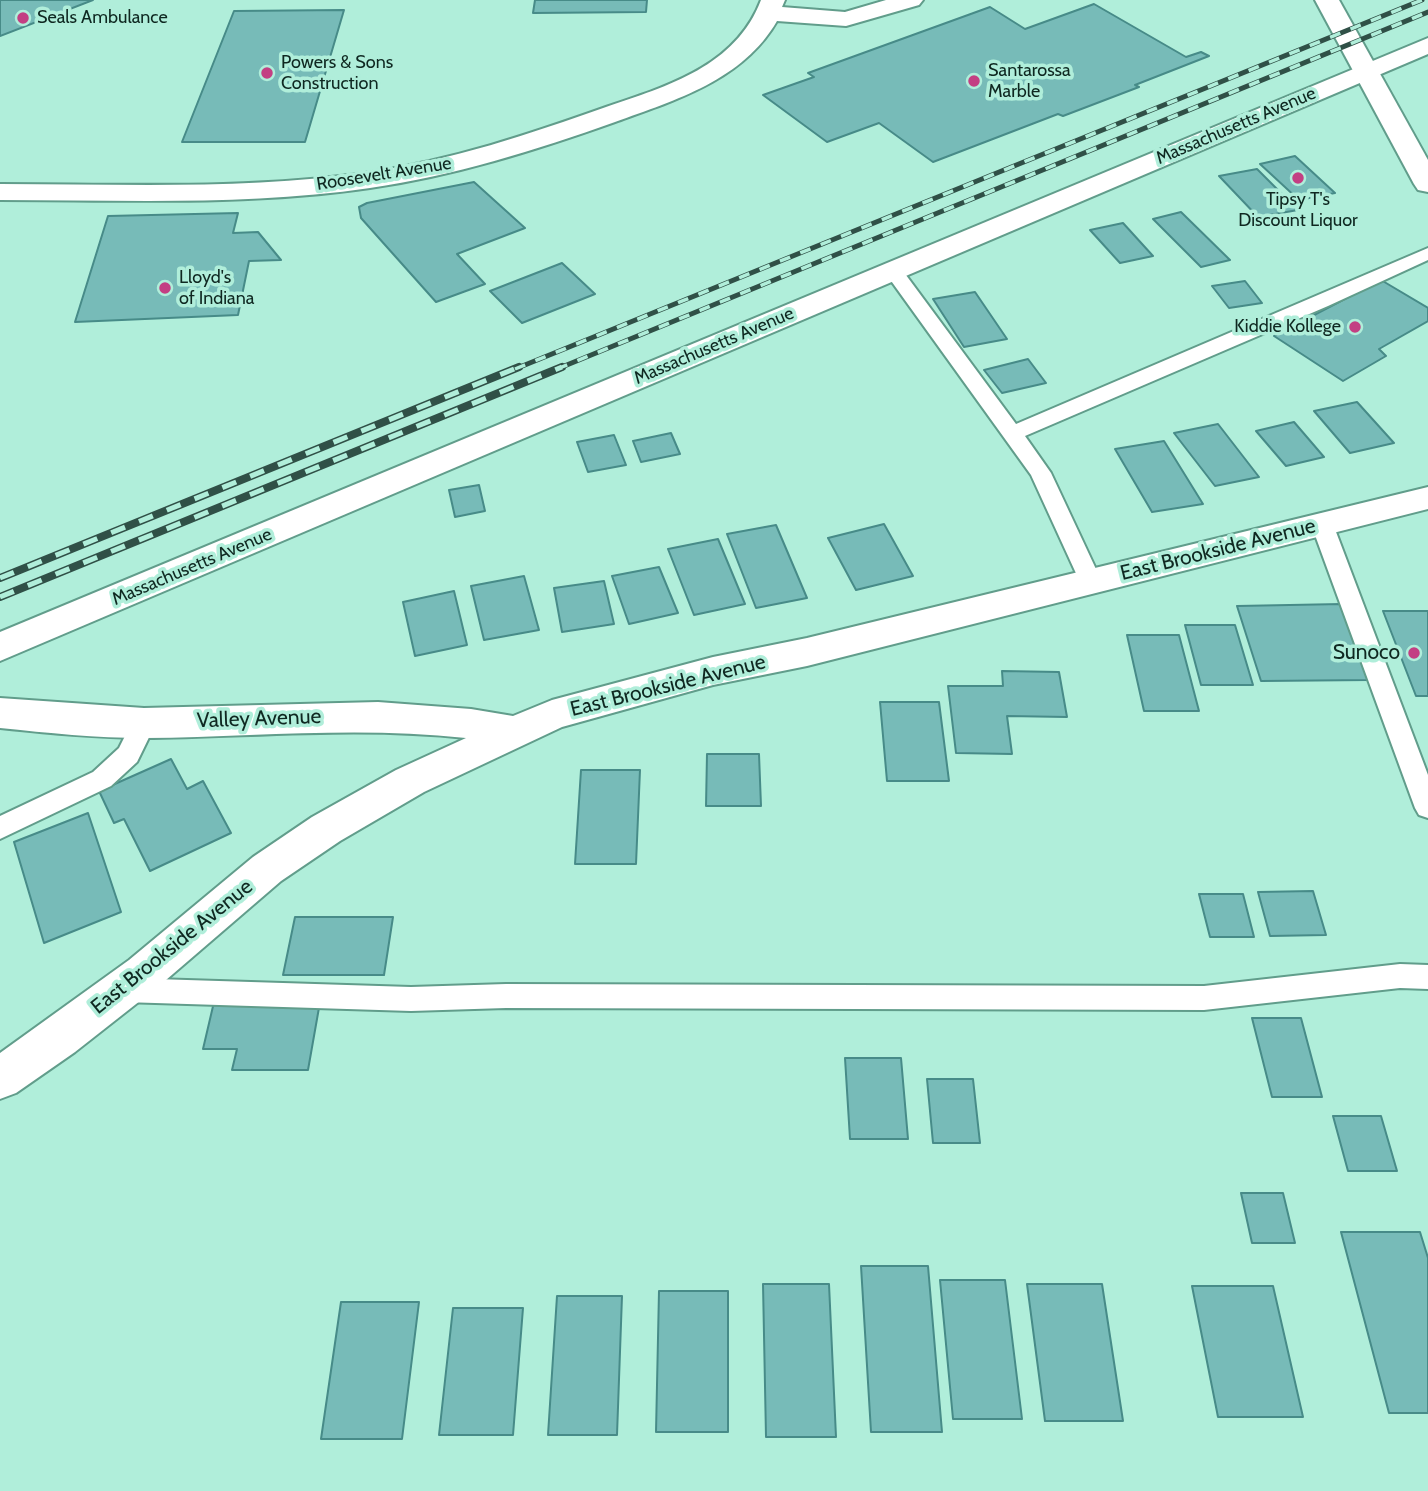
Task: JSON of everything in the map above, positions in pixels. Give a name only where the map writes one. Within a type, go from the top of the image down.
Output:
[{"type":"street","points":[[771,7],[846,19],[911,0]]},
{"type":"street","points":[[1327,0],[1428,184]]},
{"type":"street","name":"Roosevelt Avenue","points":[[0,192],[260,190],[369,180],[434,168],[528,144],[651,100],[699,79],[744,48],[759,31],[771,7]]},
{"type":"street","name":"Massachusetts Avenue","points":[[0,648],[1428,45]]},
{"type":"street","name":"East Brookside Avenue","points":[[0,1078],[122,990],[267,869],[326,830],[410,781],[552,715],[649,687],[807,652],[1428,498]]},
{"type":"street","name":"Valley Avenue","points":[[0,713],[144,723],[337,716],[390,717],[479,723],[517,732]]},
{"type":"lane","points":[[1010,434],[1428,253]]},
{"type":"lane","points":[[893,271],[1041,473],[1091,582]]},
{"type":"lane","points":[[1322,524],[1428,808]]},
{"type":"lane","points":[[0,828],[102,779],[128,755],[144,723]]},
{"type":"lane","points":[[122,990],[411,999],[506,996],[1204,998],[1400,976],[1428,977]]},
{"type":"building","name":"Seals Ambulance","points":[[0,0],[93,0],[0,36]]},
{"type":"building","points":[[535,0],[647,0],[646,12],[533,13]]},
{"type":"building","name":"Santarossa Marble","points":[[1094,4],[1186,57],[1201,52],[1209,56],[1135,85],[1139,87],[1063,116],[1058,114],[933,162],[879,123],[827,142],[763,95],[814,77],[808,73],[990,7],[1025,29]]},
{"type":"building","name":"Powers & Sons Construction","points":[[344,10],[305,142],[182,142],[234,11]]},
{"type":"building","name":"Tipsy T's Discount Liquor","points":[[1295,156],[1335,193],[1299,200],[1260,164]]},
{"type":"building","points":[[1257,169],[1298,210],[1258,217],[1219,176]]},
{"type":"building","points":[[474,182],[525,228],[457,254],[485,284],[436,302],[361,218],[359,207],[367,203]]},
{"type":"building","points":[[1181,212],[1230,260],[1201,267],[1153,219]]},
{"type":"building","name":"Lloyd's of Indiana","points":[[238,213],[233,233],[258,232],[281,260],[249,261],[238,315],[75,322],[108,216]]},
{"type":"building","points":[[1123,223],[1153,256],[1120,263],[1090,230]]},
{"type":"building","points":[[562,263],[595,294],[522,323],[490,291]]},
{"type":"building","name":"Kiddie Kollege","points":[[1381,280],[1428,308],[1428,321],[1379,349],[1386,356],[1343,381],[1274,336]]},
{"type":"building","points":[[1245,281],[1262,303],[1229,308],[1212,286]]},
{"type":"building","points":[[975,292],[1007,339],[964,347],[933,299]]},
{"type":"building","points":[[1028,359],[1046,383],[1002,393],[984,370]]},
{"type":"building","points":[[1357,402],[1394,443],[1350,453],[1314,411]]},
{"type":"building","points":[[1294,422],[1324,457],[1286,466],[1256,431]]},
{"type":"building","points":[[1218,424],[1259,477],[1215,486],[1174,433]]},
{"type":"building","points":[[671,433],[680,454],[641,462],[633,441]]},
{"type":"building","points":[[614,435],[626,465],[588,472],[577,442]]},
{"type":"building","points":[[1164,441],[1203,504],[1152,512],[1115,449]]},
{"type":"building","points":[[479,485],[485,511],[455,517],[449,490]]},
{"type":"building","points":[[884,524],[913,576],[856,590],[828,538]]},
{"type":"building","points":[[776,525],[807,598],[756,608],[727,534]]},
{"type":"building","points":[[718,539],[745,604],[694,615],[668,549]]},
{"type":"building","points":[[659,567],[678,613],[629,624],[612,576]]},
{"type":"building","points":[[524,576],[539,630],[484,640],[471,586]]},
{"type":"building","points":[[604,581],[614,624],[562,632],[554,588]]},
{"type":"building","points":[[454,591],[467,645],[415,656],[403,602]]},
{"type":"building","points":[[1342,604],[1370,680],[1261,681],[1237,606]]},
{"type":"building","name":"Sunoco","points":[[1383,611],[1428,611],[1428,696],[1416,696]]},
{"type":"building","points":[[1185,625],[1235,625],[1253,685],[1201,685]]},
{"type":"building","points":[[1127,635],[1179,635],[1199,711],[1144,711]]},
{"type":"building","points":[[1002,671],[1059,672],[1067,717],[1007,716],[1012,754],[956,753],[948,686],[1003,686]]},
{"type":"building","points":[[880,702],[939,702],[949,781],[887,781]]},
{"type":"building","points":[[707,754],[759,754],[761,806],[706,806]]},
{"type":"building","points":[[171,759],[187,789],[203,781],[231,833],[150,871],[124,819],[114,823],[99,791]]},
{"type":"building","points":[[581,770],[640,770],[636,864],[575,864]]},
{"type":"building","points":[[88,813],[121,912],[44,943],[14,842]]},
{"type":"building","points":[[1313,891],[1326,935],[1270,936],[1258,892]]},
{"type":"building","points":[[1199,894],[1243,894],[1254,937],[1210,937]]},
{"type":"building","points":[[295,917],[393,917],[384,975],[283,975]]},
{"type":"building","points":[[214,1002],[320,1002],[308,1070],[232,1070],[237,1049],[203,1049]]},
{"type":"building","points":[[1252,1018],[1301,1018],[1322,1097],[1272,1097]]},
{"type":"building","points":[[845,1058],[901,1058],[908,1139],[850,1139]]},
{"type":"building","points":[[927,1079],[973,1079],[980,1143],[933,1143]]},
{"type":"building","points":[[1333,1116],[1381,1116],[1397,1171],[1348,1171]]},
{"type":"building","points":[[1241,1193],[1283,1193],[1295,1243],[1252,1243]]},
{"type":"building","points":[[1341,1232],[1420,1232],[1428,1258],[1428,1413],[1389,1413]]},
{"type":"building","points":[[861,1266],[928,1266],[942,1432],[871,1432]]},
{"type":"building","points":[[940,1280],[1005,1280],[1022,1419],[953,1419]]},
{"type":"building","points":[[763,1284],[829,1284],[836,1437],[766,1437]]},
{"type":"building","points":[[1027,1284],[1102,1284],[1123,1421],[1045,1421]]},
{"type":"building","points":[[1192,1286],[1273,1286],[1303,1417],[1218,1417]]},
{"type":"building","points":[[659,1291],[728,1291],[728,1432],[656,1432]]},
{"type":"building","points":[[557,1296],[622,1296],[617,1435],[548,1435]]},
{"type":"building","points":[[341,1302],[419,1302],[402,1439],[321,1439]]},
{"type":"building","points":[[453,1308],[523,1308],[513,1435],[439,1435]]},
{"type":"railway","points":[[515,369],[1422,0]]},
{"type":"railway","points":[[557,369],[1428,12]]},
{"type":"railway","points":[[0,578],[519,367]]},
{"type":"railway","points":[[0,597],[562,367]]},
{"type":"place","name":"Seals Ambulance","points":[[23,18]]},
{"type":"place","name":"Powers & Sons Construction","points":[[267,73]]},
{"type":"place","name":"Santarossa Marble","points":[[974,81]]},
{"type":"place","name":"Tipsy T's Discount Liquor","points":[[1298,178]]},
{"type":"place","name":"Lloyd's of Indiana","points":[[165,288]]},
{"type":"place","name":"Kiddie Kollege","points":[[1355,327]]},
{"type":"place","name":"Sunoco","points":[[1414,653]]}]
